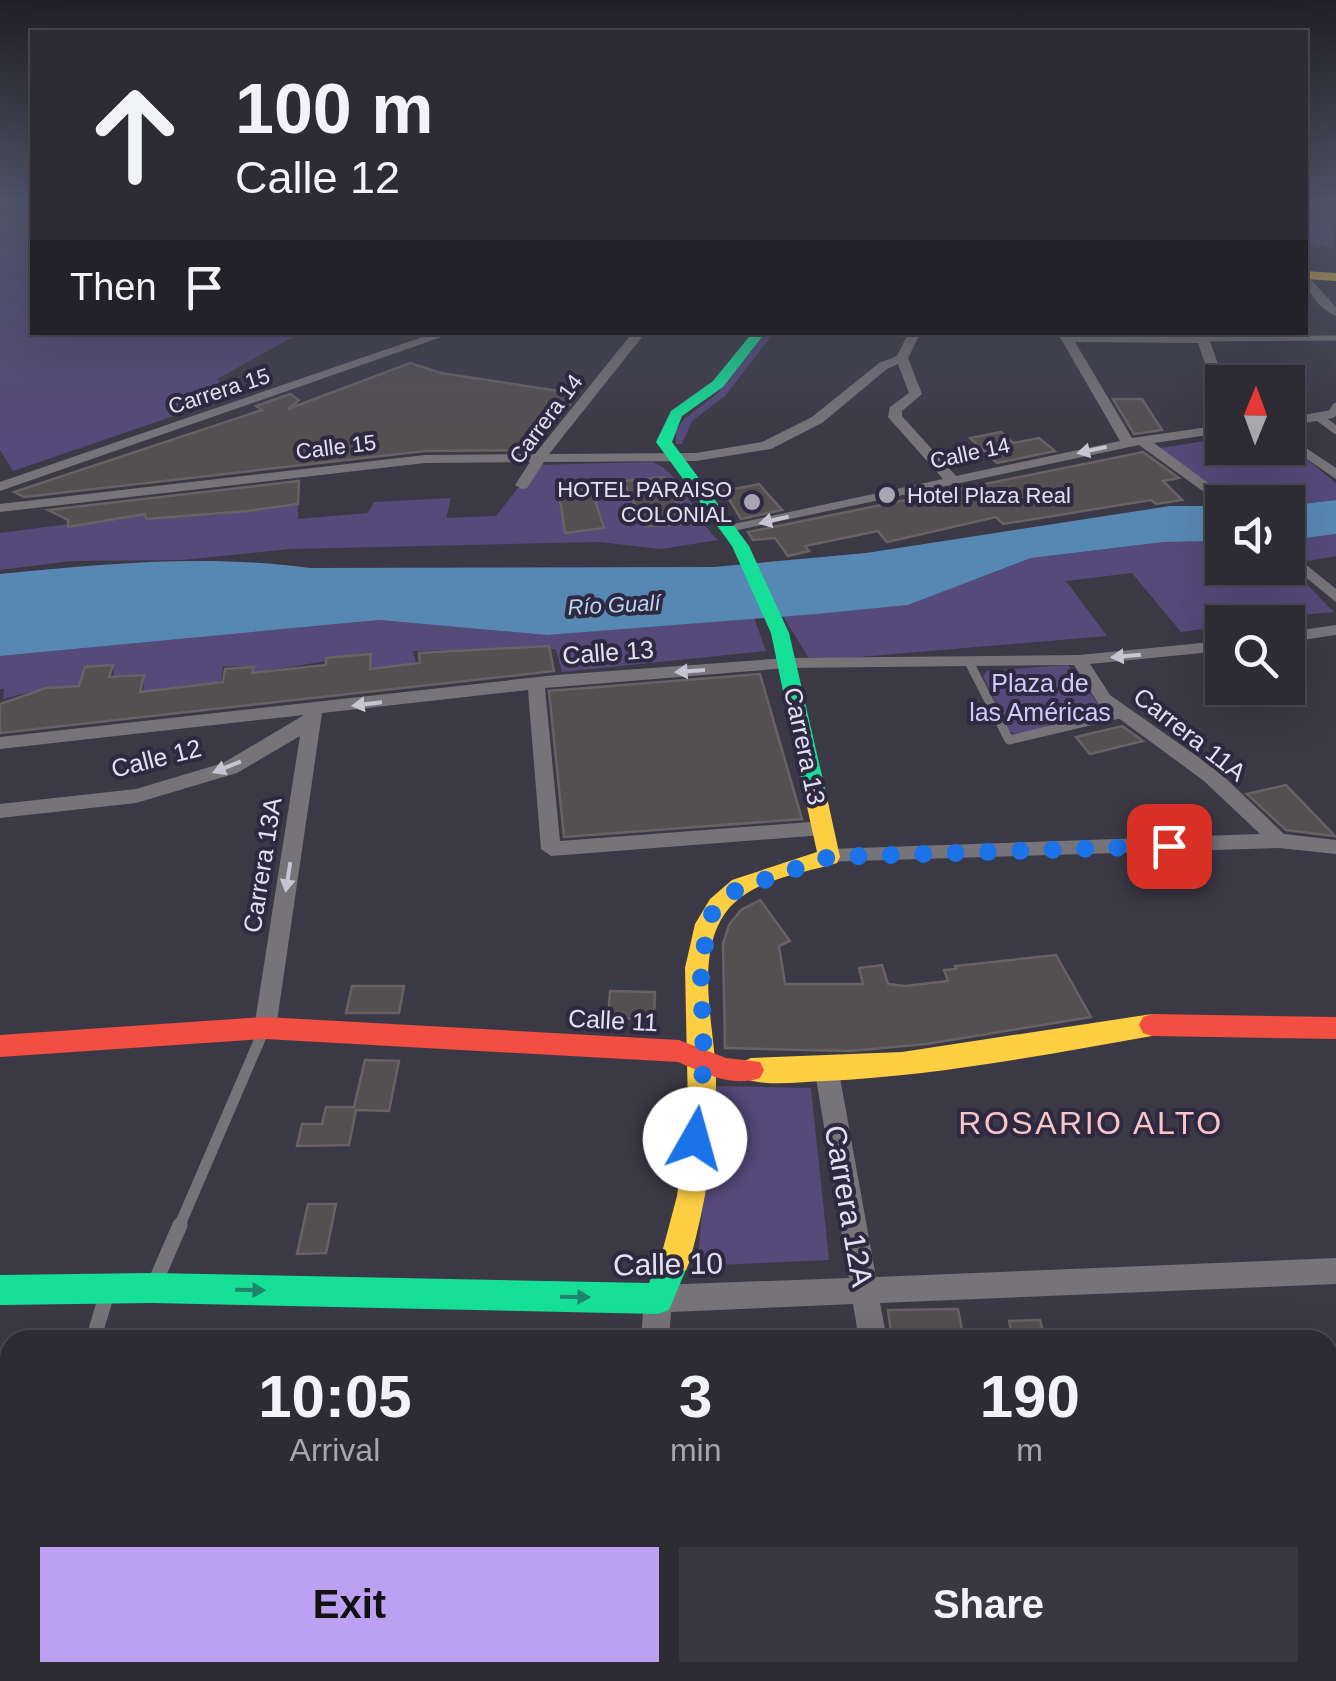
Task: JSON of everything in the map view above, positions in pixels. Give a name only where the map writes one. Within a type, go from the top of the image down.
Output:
[{"type":"main road","points":[[678,458],[664,442],[667,427],[676,414],[718,384],[758,335]]},
{"type":"main road","points":[[678,458],[686,423],[734,384],[775,335]]},
{"type":"main road","name":"Carrera 13","points":[[678,458],[734,538],[780,633],[829,857]]},
{"type":"main road","points":[[658,1299],[673,1274],[681,1248],[704,1062],[701,978],[712,914],[736,890],[829,857]]},
{"type":"main road","name":"Calle 11","points":[[0,1046],[265,1028],[679,1051],[725,1069],[827,1072],[926,1064],[1158,1024],[1336,1028]]},
{"type":"main road","name":"Calle 10","points":[[0,1290],[152,1288],[658,1299]]},
{"type":"street","points":[[1308,282],[1323,304],[1336,313]]},
{"type":"street","name":"Carrera 15","points":[[0,487],[441,335]]},
{"type":"street","name":"Carrera 14","points":[[522,484],[638,335]]},
{"type":"street","points":[[914,335],[902,358],[916,394],[896,410],[895,417],[952,480]]},
{"type":"street","points":[[1064,335],[1202,336],[1212,365]]},
{"type":"street","points":[[1064,335],[1135,442],[1206,485]]},
{"type":"street","name":"Calle 15","points":[[0,508],[425,459],[678,458],[782,440],[902,358]]},
{"type":"street","name":"Calle 14","points":[[734,538],[952,480],[1205,431]]},
{"type":"street","points":[[1305,452],[1336,475]]},
{"type":"street","points":[[1305,570],[1336,598]]},
{"type":"street","points":[[1305,635],[1336,630]]},
{"type":"street","name":"Calle 13","points":[[0,742],[312,716],[536,683],[787,664],[1079,660],[1205,648]]},
{"type":"street","name":"Carrera 11A","points":[[1079,660],[1104,699],[1211,776],[1279,841]]},
{"type":"street","points":[[536,683],[550,849],[823,828]]},
{"type":"street","name":"Calle 12","points":[[0,811],[136,796],[230,768],[312,716]]},
{"type":"street","name":"Carrera 13A","points":[[265,1028],[312,716]]},
{"type":"street","points":[[829,857],[1279,841],[1336,847]]},
{"type":"street","name":"Carrera 12A","points":[[827,1072],[871,1330]]},
{"type":"street","name":"Calle 10","points":[[658,1299],[1336,1271]]},
{"type":"street","points":[[656,1330],[658,1299]]},
{"type":"lane","points":[[1202,336],[1336,338]]},
{"type":"lane","points":[[1305,420],[1332,414],[1336,407]]},
{"type":"lane","points":[[1320,418],[1336,430]]},
{"type":"lane","points":[[970,664],[1009,740],[1123,713]]},
{"type":"lane","points":[[152,1288],[265,1028]]},
{"type":"lane","points":[[96,1330],[108,1289]]},
{"type":"green space","points":[[0,280],[30,280],[30,335],[296,335],[217,379],[232,396],[13,471],[0,450]]},
{"type":"green space","points":[[764,335],[772,335],[725,396],[692,421],[682,444],[676,444],[676,430],[684,419],[718,393]]},
{"type":"green space","points":[[1205,441],[1205,465],[1305,465],[1305,458],[1336,483],[1336,500],[1305,505],[1305,485],[1206,485],[1156,449]]},
{"type":"green space","points":[[652,462],[673,476],[718,540],[661,549],[599,542],[290,549],[183,560],[71,561],[0,570],[0,533],[145,514],[146,519],[298,504],[298,519],[368,513],[374,502],[451,498],[446,518],[496,516],[536,465]]},
{"type":"green space","points":[[1336,534],[1336,556],[1308,561],[1305,537]]},
{"type":"green space","points":[[1205,541],[1205,585],[1305,582],[1334,612],[1305,615],[1305,605],[1205,605],[1205,628],[1181,632],[1132,573],[1066,581],[1107,636],[836,659],[808,657],[783,616],[908,605],[1031,558],[1164,542]]},
{"type":"green space","points":[[754,618],[766,651],[562,672],[556,650],[413,651],[416,663],[370,669],[370,654],[252,673],[253,667],[223,666],[219,697],[190,700],[191,685],[143,692],[144,675],[114,677],[113,665],[86,667],[68,712],[46,688],[3,699],[4,689],[0,689],[0,656],[379,620],[547,635]]},
{"type":"green space","name":"Plaza de las Américas","points":[[1068,665],[1101,707],[1100,714],[1022,734],[1009,732],[983,676],[987,671]]},
{"type":"green space","points":[[714,1086],[811,1088],[829,1260],[697,1266]]},
{"type":"water","points":[[1336,500],[1336,534],[1305,538],[1305,504]]},
{"type":"water","name":"Río Gualí","points":[[1170,506],[1205,506],[1205,541],[1164,542],[1031,558],[908,605],[547,635],[379,620],[0,656],[0,574],[194,561],[310,568],[714,567],[866,553]]},
{"type":"building","points":[[410,363],[441,373],[578,394],[533,450],[425,451],[24,497],[14,492],[262,410],[256,406],[290,394],[299,400],[288,409]]},
{"type":"building","points":[[1113,399],[1142,399],[1162,430],[1134,434]]},
{"type":"building","points":[[1001,432],[1013,443],[1039,438],[1055,451],[997,463],[970,438]]},
{"type":"building","points":[[1143,452],[1179,478],[1163,481],[1182,500],[1156,504],[1151,500],[1003,524],[996,517],[887,542],[878,531],[805,546],[809,551],[788,556],[775,538],[753,540],[748,532]]},
{"type":"building","points":[[664,477],[687,524],[646,526],[623,481]]},
{"type":"building","points":[[299,481],[298,504],[247,511],[146,519],[145,514],[68,527],[68,520],[48,510]]},
{"type":"building","points":[[590,484],[604,528],[565,533],[558,487]]},
{"type":"building","name":"HOTEL PARAISO COLONIAL","points":[[759,484],[782,510],[741,519],[724,491]]},
{"type":"building","points":[[549,646],[554,671],[0,733],[0,704],[46,688],[79,686],[85,667],[113,665],[109,677],[144,675],[140,692],[223,682],[225,669],[254,667],[252,673],[326,665],[326,658],[371,654],[370,669],[420,663],[419,653]]},
{"type":"building","points":[[760,674],[802,819],[564,837],[549,691]]},
{"type":"building","points":[[1122,726],[1143,741],[1090,754],[1076,737]]},
{"type":"building","points":[[1286,785],[1335,836],[1286,830],[1247,794]]},
{"type":"building","points":[[760,900],[790,941],[779,946],[785,984],[863,984],[859,968],[882,965],[888,984],[905,986],[948,981],[944,970],[956,969],[955,966],[1056,955],[1091,1017],[926,1044],[851,1051],[725,1048],[723,944],[729,925],[741,910]]},
{"type":"building","points":[[352,986],[404,986],[399,1013],[346,1013]]},
{"type":"building","points":[[610,991],[655,992],[654,1019],[608,1018]]},
{"type":"building","points":[[365,1060],[399,1061],[389,1111],[356,1110],[349,1145],[297,1146],[302,1124],[322,1124],[326,1107],[354,1107]]},
{"type":"building","points":[[308,1204],[336,1204],[326,1253],[297,1254]]},
{"type":"building","points":[[958,1309],[962,1330],[891,1330],[888,1310]]},
{"type":"building","points":[[1040,1320],[1042,1330],[1011,1330],[1009,1321]]},
{"type":"traffic: fast","points":[[758,335],[718,384],[676,414],[664,442],[740,546],[780,633],[815,793]]},
{"type":"traffic: fast","points":[[0,1290],[152,1288],[658,1299],[675,1260]]},
{"type":"traffic: slow","points":[[675,1260],[691,1196],[700,1130],[700,945],[707,924],[728,894],[754,879],[829,857],[815,793]]},
{"type":"traffic: slow","points":[[751,1070],[902,1064],[1152,1025]]},
{"type":"traffic: jam","points":[[1152,1025],[1336,1028]]},
{"type":"traffic: jam","points":[[0,1046],[265,1028],[679,1051],[725,1069],[751,1070]]},
{"type":"place","name":"Hotel Plaza Real","points":[[887,495]]},
{"type":"place","name":"HOTEL PARAISO COLONIAL","points":[[752,502]]},
{"type":"district","name":"ROSARIO ALTO","points":[[1091,1123]]},
{"type":"route","points":[[695,1139],[704,1062],[702,958],[712,914],[736,890],[829,857],[1169,846]]}]
